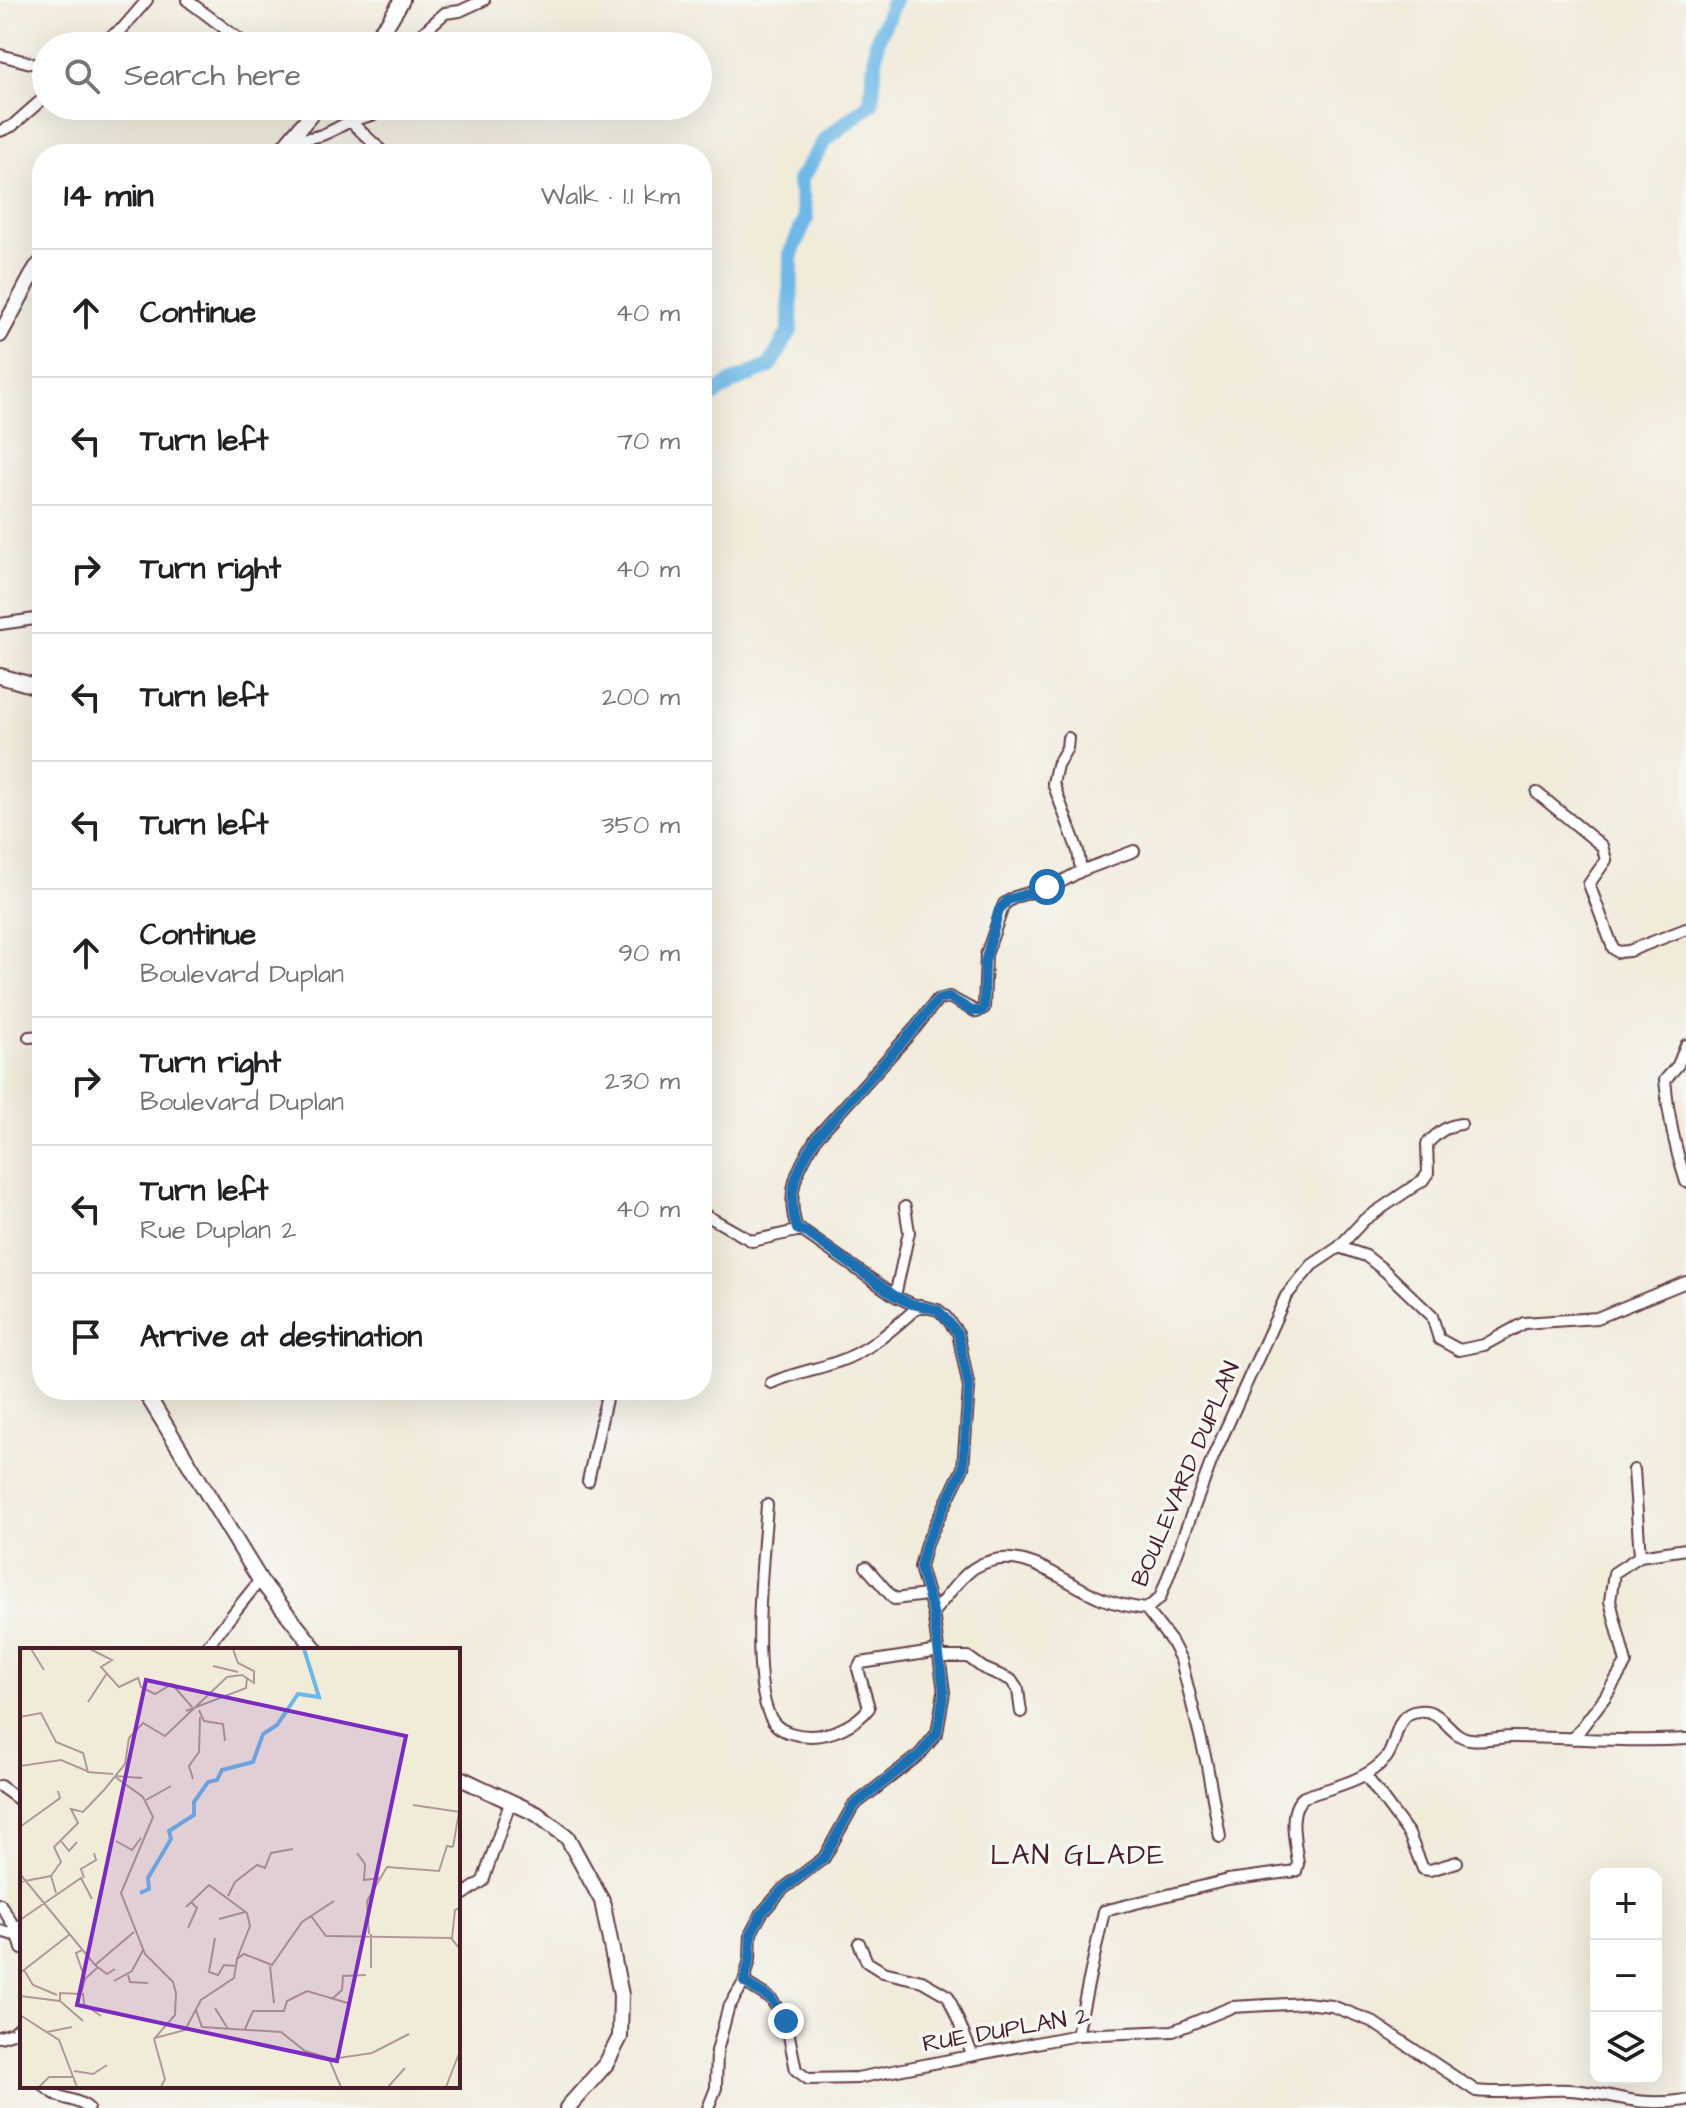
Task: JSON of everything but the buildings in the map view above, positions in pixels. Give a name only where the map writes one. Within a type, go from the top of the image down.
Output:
[{"type":"street","points":[[117,32],[147,0]]},
{"type":"street","points":[[187,0],[229,32]]},
{"type":"street","points":[[380,32],[402,0]]},
{"type":"street","points":[[424,32],[445,13],[460,11],[484,0]]},
{"type":"street","points":[[0,55],[32,63]]},
{"type":"street","points":[[0,131],[12,126],[32,108]]},
{"type":"street","points":[[287,144],[307,120]]},
{"type":"street","points":[[292,138],[311,139],[354,120]]},
{"type":"street","points":[[350,121],[374,144]]},
{"type":"street","points":[[0,335],[32,275]]},
{"type":"street","points":[[0,624],[32,619]]},
{"type":"street","points":[[0,676],[32,685]]},
{"type":"street","points":[[1068,738],[1053,783],[1078,851],[1081,871]]},
{"type":"street","points":[[1537,793],[1602,846],[1606,860],[1589,884],[1613,948],[1618,952],[1629,951],[1686,929]]},
{"type":"street","points":[[797,1229],[790,1202],[792,1190],[817,1137],[937,1000],[949,997],[972,1011],[984,1008],[986,955],[1004,904],[1134,851]]},
{"type":"street","points":[[1686,1045],[1678,1065],[1665,1080],[1667,1109],[1686,1182]]},
{"type":"street","name":"BOULEVARD DUPLAN","points":[[933,1612],[973,1568],[995,1559],[1032,1562],[1102,1598],[1146,1609],[1160,1598],[1213,1457],[1286,1296],[1312,1265],[1339,1247],[1364,1220],[1423,1180],[1428,1173],[1427,1144],[1452,1125],[1461,1124]]},
{"type":"street","points":[[895,1296],[909,1232],[905,1207]]},
{"type":"street","points":[[708,2108],[716,2088],[717,2051],[728,2009],[744,1982],[750,1959],[751,1933],[762,1913],[783,1889],[824,1858],[853,1806],[920,1754],[937,1733],[944,1692],[933,1612],[920,1567],[926,1544],[963,1468],[969,1388],[958,1333],[938,1310],[895,1296],[807,1233],[797,1229],[752,1241],[712,1219]]},
{"type":"street","points":[[1339,1247],[1366,1256],[1385,1271],[1432,1316],[1439,1339],[1459,1350],[1484,1345],[1524,1323],[1597,1318],[1686,1282]]},
{"type":"street","points":[[771,1383],[798,1372],[835,1363],[869,1347],[920,1305]]},
{"type":"street","points":[[150,1400],[260,1580],[314,1648]]},
{"type":"street","points":[[588,1481],[606,1400]]},
{"type":"street","points":[[1634,1470],[1640,1556]]},
{"type":"street","points":[[767,1505],[758,1606],[759,1637],[764,1688],[775,1724],[791,1734],[810,1736],[834,1733],[858,1719],[869,1708],[858,1669],[861,1663],[940,1654],[968,1657],[983,1668],[1011,1680],[1018,1690],[1021,1712]]},
{"type":"street","points":[[1573,1739],[1626,1663],[1610,1601],[1614,1573],[1640,1556],[1686,1549]]},
{"type":"street","points":[[866,1567],[894,1599],[926,1595]]},
{"type":"street","points":[[206,1648],[260,1580]]},
{"type":"street","points":[[1146,1609],[1171,1641],[1181,1660],[1206,1760],[1220,1837]]},
{"type":"street","points":[[1077,2035],[1104,1911],[1228,1880],[1296,1871],[1294,1813],[1297,1802],[1366,1776],[1386,1757],[1402,1718],[1418,1711],[1438,1715],[1456,1734],[1467,1739],[1686,1739]]},
{"type":"street","points":[[1366,1776],[1409,1834],[1423,1869],[1457,1862]]},
{"type":"street","points":[[460,1778],[537,1814],[567,1837],[584,1863],[602,1901],[621,1995],[620,2037],[606,2064],[567,2108]]},
{"type":"street","points":[[0,1786],[20,1801]]},
{"type":"street","points":[[464,1894],[483,1881],[511,1800]]},
{"type":"street","points":[[0,1904],[19,1931]]},
{"type":"street","points":[[0,1931],[19,1931]]},
{"type":"street","points":[[859,1943],[867,1962],[883,1972],[922,1981],[948,1996],[972,2054]]},
{"type":"street","name":"RUE DUPLAN 2","points":[[744,1982],[771,1999],[786,2021],[796,2070],[808,2079],[857,2078],[1077,2035],[1173,2031],[1232,2007],[1305,2003],[1332,2006],[1371,2021],[1476,2091],[1574,2090],[1638,2107],[1686,2100]]},
{"type":"street","points":[[0,2037],[20,2028]]},
{"type":"street","points":[[46,2088],[58,2098],[84,2103],[88,2108]]},
{"type":"waterway","points":[[712,396],[732,382],[770,366],[790,330],[791,253],[806,218],[799,181],[826,139],[871,103],[877,41],[894,0]]},
{"type":"district","name":"LAN GLADE","points":[[1078,1855]]},
{"type":"route","points":[[786,2021],[771,1999],[744,1982],[750,1959],[751,1933],[762,1913],[783,1889],[824,1858],[853,1806],[920,1754],[937,1733],[944,1692],[933,1612],[920,1567],[926,1544],[963,1468],[969,1388],[958,1333],[945,1316],[938,1310],[895,1296],[797,1229],[790,1202],[792,1190],[817,1137],[940,997],[949,997],[972,1011],[984,1008],[985,962],[999,910],[1008,900],[1047,887]]}]
